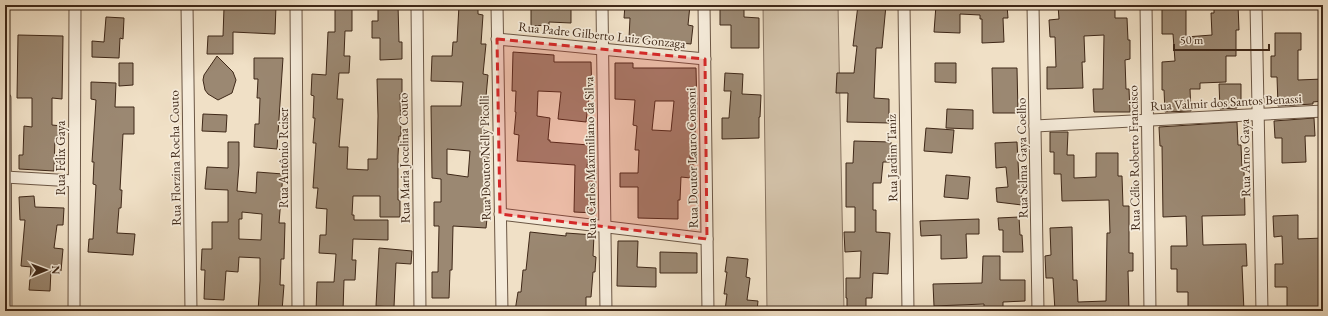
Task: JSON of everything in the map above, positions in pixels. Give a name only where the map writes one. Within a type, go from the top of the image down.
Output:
[{"type":"street","name":"Rua Félix Gaya","points":[[74,311],[75,5]]},
{"type":"street","name":"Rua Florzina Rocha Couto","points":[[187,5],[191,311]]},
{"type":"street","name":"Rua Antônio Reiser","points":[[296,5],[298,311]]},
{"type":"street","name":"Rua Maria Jocelina Couto","points":[[417,5],[420,311]]},
{"type":"street","name":"Rua Doutor Nelly Picolli","points":[[497,5],[502,311]]},
{"type":"street","name":"Rua Carlos Maximiliano da Silva","points":[[602,5],[606,311]]},
{"type":"street","name":"Rua Doutor Lauro Consoni","points":[[704,5],[708,311]]},
{"type":"street","name":"Rua Jardim Taniz","points":[[904,5],[908,311]]},
{"type":"street","name":"Rua Selma Gaya Coelho","points":[[1033,5],[1038,311]]},
{"type":"street","name":"Rua Célio Roberto Francisco","points":[[1146,5],[1150,311]]},
{"type":"street","name":"Rua Arno Gaya","points":[[1256,5],[1262,311]]},
{"type":"street","name":"Rua Padre Gilberto Luiz Gonzaga","points":[[497,38],[705,59]]},
{"type":"street","points":[[5,98],[6,311]]},
{"type":"street","name":"Rua Valmir dos Santos Benassi","points":[[1035,126],[1323,111]]},
{"type":"street","points":[[5,177],[74,181]]},
{"type":"street","points":[[500,214],[707,239]]},
{"type":"highlighted area","points":[[497,39],[705,59],[707,239],[500,214]]},
{"type":"shaded area","points":[[763,5],[838,5],[844,311],[767,311]]},
{"type":"building","points":[[246,5],[276,5],[275,34],[233,32],[233,54],[207,54],[208,36],[223,36],[224,8],[246,9]]},
{"type":"building","points":[[335,5],[352,5],[352,31],[345,31],[344,56],[350,56],[349,73],[339,73],[337,99],[343,99],[339,147],[348,147],[347,169],[368,170],[368,159],[377,159],[377,79],[402,79],[402,94],[400,94],[401,136],[399,136],[398,156],[398,200],[400,200],[400,217],[380,217],[380,196],[353,196],[352,215],[354,215],[354,220],[388,220],[388,240],[353,239],[352,260],[356,260],[355,280],[344,280],[343,311],[316,311],[317,282],[334,282],[336,254],[319,253],[320,235],[326,235],[327,209],[316,208],[318,188],[313,188],[316,143],[313,143],[315,118],[313,118],[314,96],[311,95],[312,74],[326,75],[328,32],[335,32]]},
{"type":"building","points":[[378,5],[398,5],[399,42],[402,42],[402,59],[380,60],[380,38],[372,38],[372,21],[378,21]]},
{"type":"building","points":[[459,5],[478,5],[478,14],[483,15],[481,44],[486,44],[483,74],[488,75],[483,129],[486,130],[484,155],[489,155],[485,209],[488,209],[486,228],[453,226],[452,270],[450,270],[449,298],[432,298],[432,272],[438,272],[439,226],[434,226],[434,202],[441,202],[441,179],[432,178],[431,106],[461,106],[463,82],[431,81],[432,56],[452,56],[453,42],[457,42]],"holes":[[[447,149],[470,151],[468,177],[447,174]]]},
{"type":"building","points":[[531,5],[571,5],[571,23],[549,22],[549,25],[531,26]]},
{"type":"building","points":[[625,5],[690,5],[688,25],[693,26],[691,44],[629,38],[630,18],[624,18]]},
{"type":"building","points":[[858,5],[886,5],[882,48],[876,48],[874,98],[889,99],[889,123],[847,122],[848,93],[836,93],[837,73],[854,73],[857,46],[853,46]]},
{"type":"building","points":[[936,5],[1007,5],[1008,18],[1003,18],[1004,42],[982,43],[982,19],[980,19],[980,15],[960,14],[960,33],[934,32]]},
{"type":"building","points":[[1058,5],[1115,5],[1115,18],[1127,18],[1128,40],[1130,40],[1130,59],[1125,60],[1126,89],[1129,89],[1130,112],[1094,112],[1093,89],[1103,89],[1104,35],[1084,36],[1085,62],[1082,62],[1083,88],[1047,89],[1047,67],[1056,67],[1055,37],[1050,37],[1049,20],[1059,19]]},
{"type":"building","points":[[1162,5],[1186,5],[1186,37],[1212,35],[1211,13],[1214,13],[1214,5],[1238,5],[1239,30],[1236,30],[1236,56],[1226,56],[1226,82],[1200,83],[1200,89],[1190,89],[1191,111],[1165,112],[1164,90],[1162,90],[1162,62],[1175,61],[1173,34],[1162,34]]},
{"type":"building","points":[[720,7],[744,7],[744,17],[759,18],[759,48],[731,48],[731,25],[720,25]]},
{"type":"building","points":[[106,17],[124,18],[123,39],[120,38],[119,58],[92,57],[92,41],[104,42]]},
{"type":"building","points":[[1275,33],[1301,33],[1301,50],[1298,50],[1298,80],[1323,79],[1323,101],[1313,102],[1313,104],[1278,106],[1277,77],[1271,77],[1271,56],[1275,56]]},
{"type":"building","points":[[18,35],[63,36],[62,99],[52,98],[52,125],[62,126],[62,137],[55,137],[54,171],[19,169],[19,155],[23,155],[24,126],[32,127],[32,98],[17,98]]},
{"type":"building","points":[[513,52],[554,55],[554,62],[591,62],[592,96],[589,96],[586,122],[558,119],[561,92],[538,91],[537,116],[550,118],[548,140],[550,140],[550,142],[589,145],[587,168],[596,168],[595,213],[574,212],[575,165],[517,161],[519,135],[514,134],[516,91],[512,91]]},
{"type":"building","points":[[217,56],[233,72],[236,80],[232,93],[218,100],[208,94],[205,90],[203,80],[204,75]]},
{"type":"building","points":[[254,58],[283,58],[277,149],[254,147],[255,124],[259,124],[260,98],[257,98],[258,79],[254,79]]},
{"type":"building","points":[[119,63],[133,63],[133,85],[119,86]]},
{"type":"building","points":[[615,63],[633,63],[633,68],[696,68],[697,112],[695,133],[692,133],[690,158],[694,158],[691,178],[681,177],[680,200],[678,200],[678,219],[638,218],[638,187],[620,187],[620,173],[638,173],[639,150],[635,150],[637,126],[633,125],[635,100],[615,99]],"holes":[[[655,101],[674,101],[671,131],[652,130]]]},
{"type":"building","points":[[935,63],[956,63],[956,83],[935,82]]},
{"type":"building","points":[[992,68],[1017,68],[1018,113],[993,113]]},
{"type":"building","points":[[725,73],[743,74],[742,94],[761,95],[759,138],[722,139],[722,118],[729,118],[731,91],[724,91]]},
{"type":"building","points":[[91,82],[116,83],[115,107],[134,107],[134,134],[123,134],[120,190],[122,190],[121,208],[119,208],[117,233],[135,234],[133,255],[88,252],[89,239],[93,239],[96,185],[93,184],[94,162],[92,162],[96,100],[91,99]]},
{"type":"building","points":[[1219,84],[1241,84],[1241,104],[1237,104],[1237,108],[1220,109]]},
{"type":"building","points":[[947,109],[973,110],[973,129],[946,128]]},
{"type":"building","points":[[203,114],[227,115],[226,132],[202,131]]},
{"type":"building","points":[[1314,118],[1315,136],[1305,136],[1306,162],[1282,163],[1282,138],[1275,138],[1274,121]]},
{"type":"building","points":[[1237,122],[1238,145],[1241,145],[1242,169],[1244,169],[1245,215],[1202,216],[1203,245],[1246,244],[1247,266],[1242,266],[1244,311],[1188,311],[1188,292],[1177,292],[1177,269],[1171,269],[1171,246],[1187,246],[1186,216],[1163,217],[1162,146],[1160,146],[1159,127]]},
{"type":"building","points":[[926,128],[954,130],[952,153],[924,151]]},
{"type":"building","points":[[1050,132],[1068,132],[1067,155],[1074,155],[1074,178],[1096,177],[1096,153],[1118,153],[1118,176],[1122,176],[1123,206],[1129,206],[1129,253],[1133,253],[1133,271],[1128,271],[1129,311],[1055,311],[1053,278],[1046,278],[1045,256],[1051,255],[1050,228],[1072,227],[1073,280],[1077,280],[1078,302],[1106,301],[1107,233],[1110,233],[1109,200],[1062,201],[1061,174],[1054,174],[1054,152],[1050,152]]},
{"type":"building","points":[[854,141],[891,142],[890,162],[883,162],[881,183],[873,183],[873,210],[876,210],[876,232],[890,233],[888,274],[873,273],[872,298],[866,298],[866,311],[847,311],[846,298],[846,278],[860,278],[861,251],[845,252],[844,232],[855,232],[855,207],[846,207],[846,163],[853,163]]},
{"type":"building","points":[[228,142],[239,142],[237,191],[256,193],[257,172],[283,174],[279,223],[285,223],[284,259],[281,259],[280,285],[284,285],[282,311],[258,311],[260,258],[239,257],[238,272],[226,271],[224,300],[204,299],[205,270],[201,270],[202,249],[212,249],[212,222],[228,222],[228,190],[205,189],[207,167],[228,168]],"holes":[[[242,212],[262,214],[261,240],[239,239],[239,219],[242,219]]]},
{"type":"building","points":[[1017,142],[1022,205],[997,202],[996,188],[1008,187],[1006,167],[996,168],[995,143]]},
{"type":"building","points":[[946,175],[970,177],[968,199],[944,197]]},
{"type":"building","points":[[34,196],[35,207],[64,208],[63,225],[57,225],[54,248],[63,249],[61,271],[51,270],[50,291],[29,290],[31,267],[21,266],[25,220],[20,220],[19,197]]},
{"type":"building","points":[[1298,215],[1298,239],[1323,238],[1323,307],[1287,308],[1287,287],[1275,287],[1275,264],[1283,264],[1282,236],[1274,237],[1273,216]]},
{"type":"building","points":[[1019,217],[1023,252],[1003,252],[1003,230],[999,230],[998,218]]},
{"type":"building","points":[[979,219],[979,234],[966,234],[967,258],[941,259],[941,235],[921,236],[920,221]]},
{"type":"building","points":[[530,232],[566,236],[566,233],[594,235],[593,256],[596,257],[595,272],[593,272],[591,297],[586,297],[586,311],[515,311],[518,292],[521,292],[523,270],[526,270]]},
{"type":"building","points":[[618,241],[638,241],[637,267],[656,268],[656,287],[617,286]]},
{"type":"building","points":[[379,248],[412,251],[411,264],[396,263],[394,307],[376,306]]},
{"type":"building","points":[[660,252],[697,253],[697,273],[660,273]]},
{"type":"building","points":[[983,256],[1000,256],[1000,280],[1025,280],[1025,301],[1003,302],[1003,311],[984,311],[984,304],[934,306],[933,284],[982,283]]},
{"type":"building","points":[[727,257],[748,259],[746,277],[750,278],[747,300],[758,301],[757,311],[725,311],[727,294],[724,294],[727,272],[725,272]]}]
